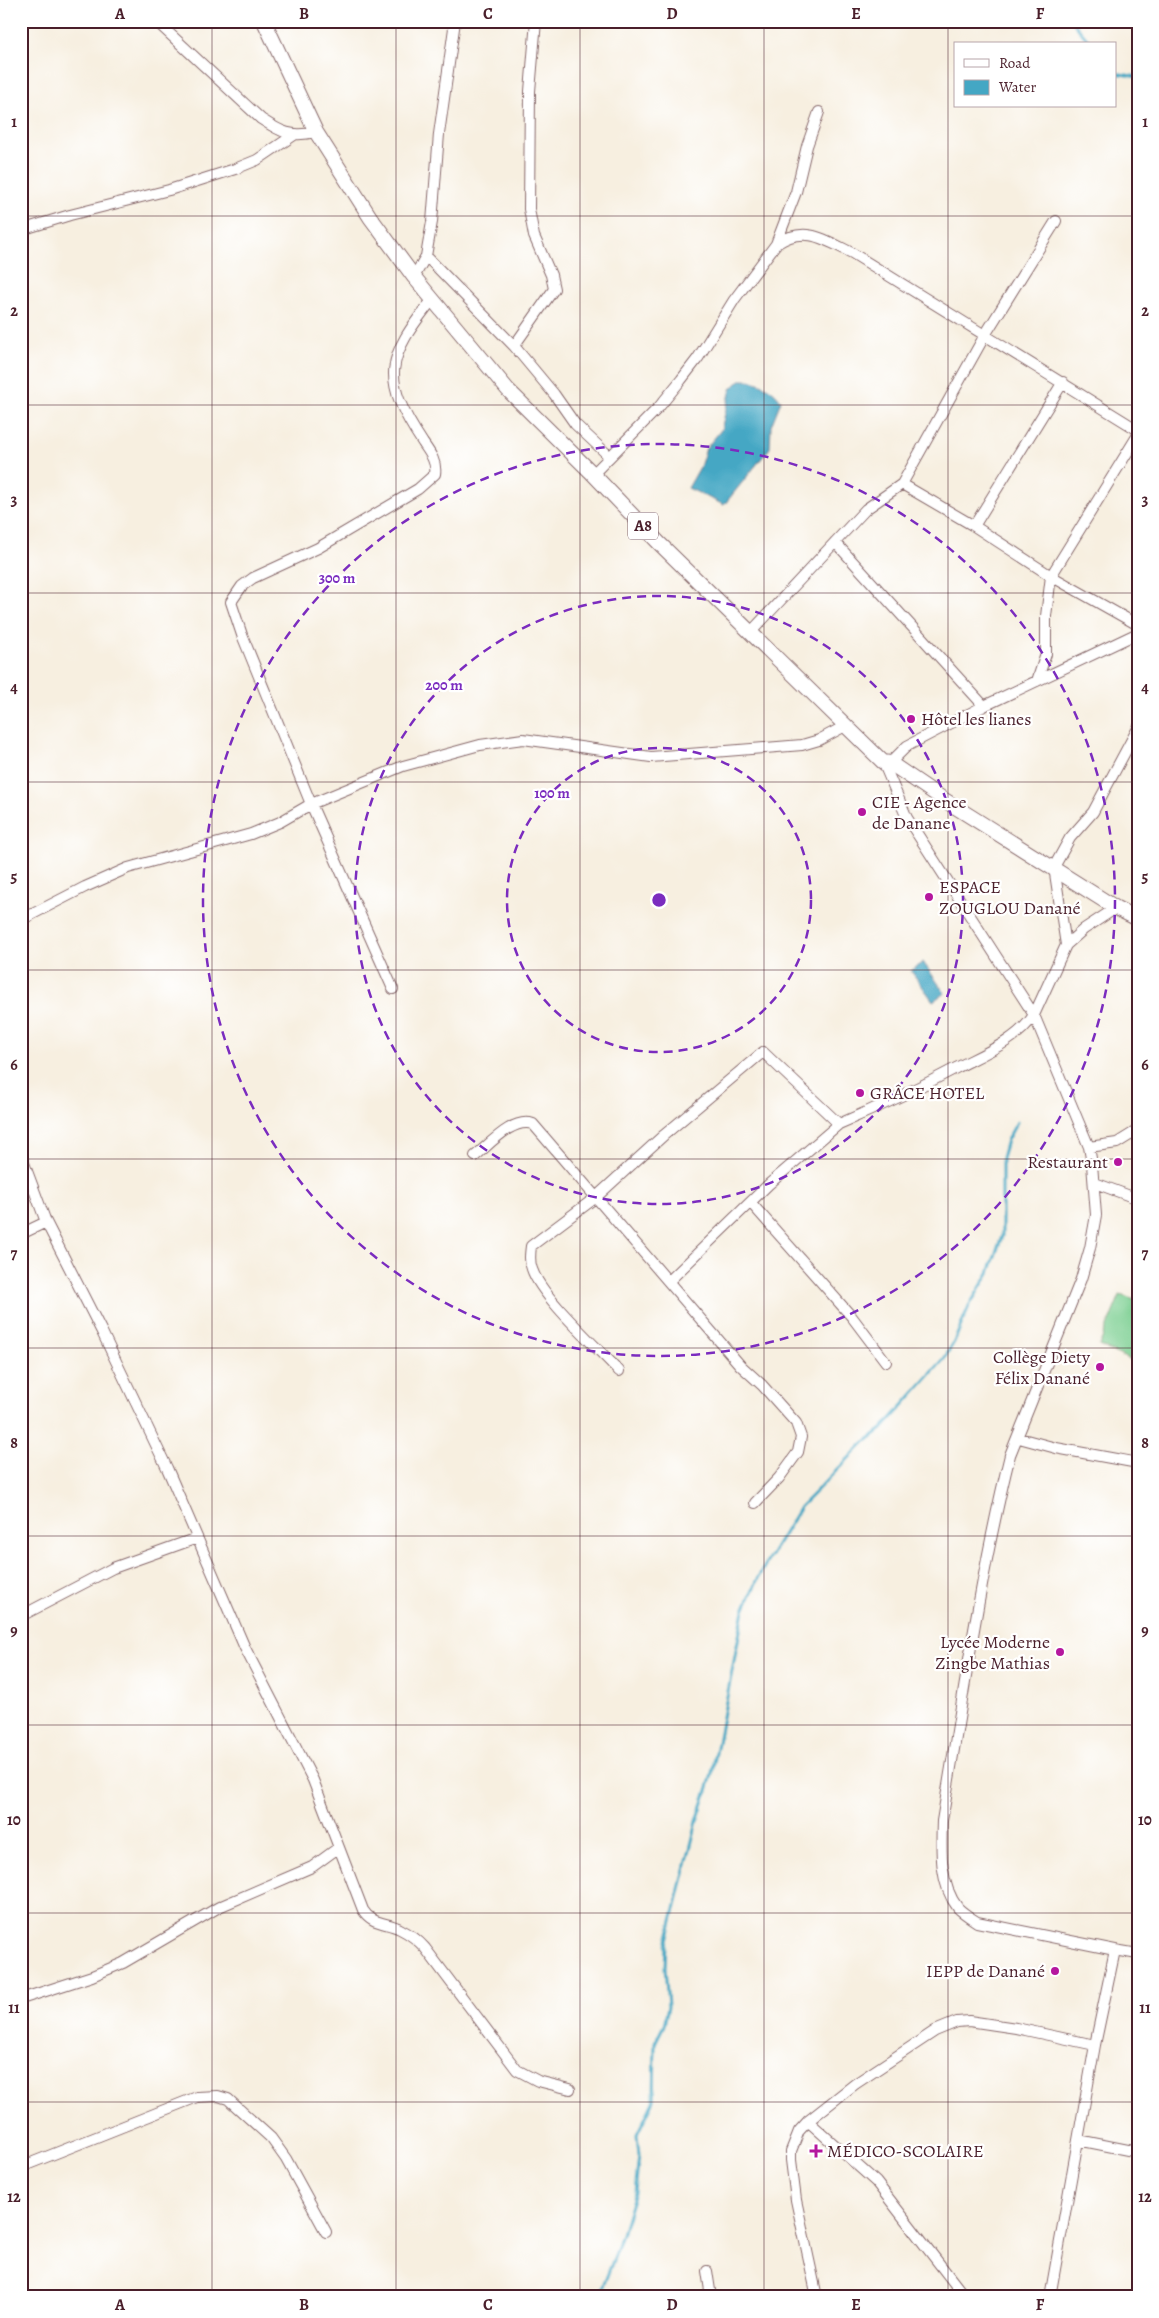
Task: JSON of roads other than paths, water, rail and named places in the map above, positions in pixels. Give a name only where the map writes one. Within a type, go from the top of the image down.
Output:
[{"type":"main road","name":"A8","points":[[264,21],[316,132],[370,217],[414,277],[508,390],[844,726],[886,763],[946,802],[1054,867],[1116,908],[1138,918]]},
{"type":"street","points":[[156,21],[261,119],[278,130],[294,135],[316,132]]},
{"type":"street","points":[[414,277],[426,256],[432,222],[439,134],[455,21]]},
{"type":"street","points":[[514,346],[554,289],[551,275],[534,236],[529,209],[530,91],[536,21]]},
{"type":"street","points":[[593,474],[659,407],[681,380],[698,358],[734,300],[776,244],[794,199],[806,146],[819,112]]},
{"type":"street","points":[[21,230],[70,215],[169,190],[234,169],[257,160],[294,135]]},
{"type":"street","points":[[750,633],[872,503],[902,484],[985,335],[1056,221]]},
{"type":"street","points":[[776,244],[795,234],[816,236],[852,253],[1138,430]]},
{"type":"street","points":[[426,256],[514,346],[554,394],[575,424],[609,456]]},
{"type":"street","points":[[393,989],[311,804],[239,628],[231,602],[242,586],[253,578],[318,548],[418,489],[435,474],[436,467],[433,458],[404,414],[394,382],[393,364],[400,344],[409,329],[433,299]]},
{"type":"street","points":[[974,526],[1063,382]]},
{"type":"street","points":[[1037,682],[1046,654],[1046,616],[1051,576],[1138,435]]},
{"type":"street","points":[[902,484],[974,526],[1051,576],[1138,625]]},
{"type":"street","points":[[835,542],[984,706]]},
{"type":"street","points":[[1138,633],[984,706],[907,746],[886,763],[907,818],[1034,1015],[1089,1147],[1095,1183],[1096,1215],[1082,1279],[1010,1455],[991,1541],[944,1811],[940,1847],[944,1873],[950,1893],[959,1908],[977,1922],[1138,1954]]},
{"type":"street","points":[[21,920],[85,887],[128,868],[260,830],[280,822],[311,804],[403,766],[506,740],[537,740],[651,756],[802,745],[819,740],[844,726]]},
{"type":"street","points":[[1066,945],[1054,867],[1070,838],[1093,812],[1138,728]]},
{"type":"street","points":[[669,1281],[776,1178],[839,1124],[891,1102],[988,1052],[1020,1032],[1034,1015],[1066,945],[1084,929],[1116,908]]},
{"type":"street","points":[[620,1371],[556,1305],[538,1282],[531,1265],[531,1246],[595,1198],[664,1135],[763,1052],[839,1124]]},
{"type":"street","points":[[475,1156],[515,1124],[527,1122],[534,1124],[595,1198],[740,1365],[788,1413],[800,1430],[801,1446],[796,1457],[756,1503]]},
{"type":"street","points":[[1089,1147],[1118,1143],[1138,1130]]},
{"type":"street","points":[[21,1155],[46,1222],[102,1332],[167,1468],[246,1648],[324,1804],[338,1848],[366,1916],[373,1921],[398,1927],[418,1940],[517,2070],[529,2078],[570,2089]]},
{"type":"street","points":[[1095,1183],[1138,1199]]},
{"type":"street","points":[[751,1202],[852,1317],[886,1362]]},
{"type":"street","points":[[21,1234],[46,1222]]},
{"type":"street","points":[[1018,1438],[1056,1448],[1138,1463]]},
{"type":"street","points":[[21,1616],[112,1568],[197,1538]]},
{"type":"street","points":[[21,1999],[92,1976],[123,1963],[219,1907],[312,1867],[338,1848]]},
{"type":"street","points":[[1050,2297],[1095,2045],[1115,1950]]},
{"type":"street","points":[[817,2297],[796,2200],[791,2160],[791,2150],[799,2131],[808,2120],[855,2084],[948,2025],[969,2021],[1016,2028],[1095,2045]]},
{"type":"street","points":[[21,2167],[197,2097],[222,2096],[234,2104],[271,2138],[286,2159],[326,2232]]},
{"type":"street","points":[[808,2120],[876,2182],[965,2297]]},
{"type":"street","points":[[1078,2140],[1138,2152]]},
{"type":"street","points":[[707,2271],[711,2297]]},
{"type":"street","points":[[21,2290],[25,2297]]},
{"type":"water","points":[[740,380],[764,385],[774,392],[781,401],[771,426],[770,448],[724,505],[688,488],[700,467],[706,448],[721,430],[731,389]]},
{"type":"water","points":[[923,962],[945,993],[933,1001],[911,971]]},
{"type":"waterway","points":[[1072,21],[1089,42]]},
{"type":"waterway","points":[[1116,73],[1138,77]]},
{"type":"waterway","points":[[599,2297],[617,2250],[635,2192],[639,2155],[637,2135],[654,2100],[655,2043],[664,2025],[668,2006],[665,1967],[666,1945],[697,1821],[711,1778],[744,1610],[760,1574],[800,1507],[866,1441],[882,1429],[944,1359],[954,1342],[969,1306],[989,1273],[1002,1236],[1002,1158],[1007,1140],[1017,1122]]},
{"type":"place","name":"Hôtel les lianes","points":[[911,719]]},
{"type":"place","name":"CIE - Agence de Danane","points":[[862,812]]},
{"type":"place","name":"ESPACE ZOUGLOU Danané","points":[[929,897]]},
{"type":"place","name":"GRÂCE HOTEL","points":[[860,1093]]},
{"type":"place","name":"Restaurant","points":[[1118,1162]]},
{"type":"place","name":"Collège Diety Félix Danané","points":[[1100,1367]]},
{"type":"place","name":"Lycée Moderne Zingbe Mathias","points":[[1060,1652]]},
{"type":"place","name":"IEPP de Danané","points":[[1055,1971]]},
{"type":"place","name":"MÉDICO-SCOLAIRE","points":[[816,2151]]}]
